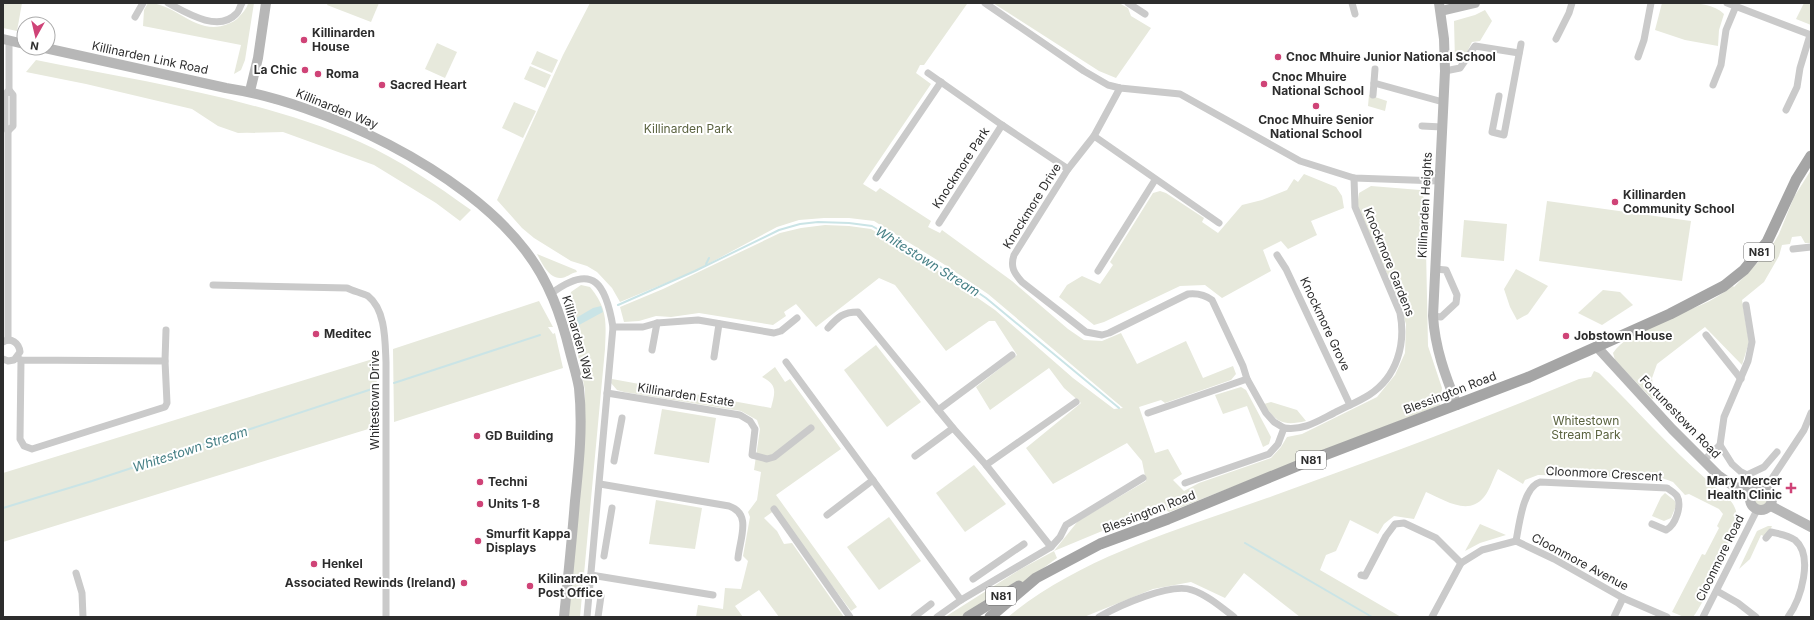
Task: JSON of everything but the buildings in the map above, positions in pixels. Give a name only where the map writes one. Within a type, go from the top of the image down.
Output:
[{"type":"main road","name":"Blessington Road","points":[[968,617],[1001,595],[1100,544],[1168,519],[1319,456],[1529,377],[1724,286],[1744,270],[1767,242],[1796,180],[1811,156]]},
{"type":"main road","name":"Blessington Road","points":[[990,617],[1036,578]]},
{"type":"street","points":[[135,17],[143,3]]},
{"type":"street","points":[[168,3],[199,19],[214,21],[227,20],[236,14],[242,3]]},
{"type":"street","points":[[250,91],[258,58],[266,3]]},
{"type":"street","points":[[985,3],[1084,71],[1108,85],[1120,88],[1180,94],[1300,161],[1354,178],[1440,181]]},
{"type":"street","points":[[1128,3],[1145,14]]},
{"type":"street","points":[[1352,3],[1355,14]]},
{"type":"street","points":[[1440,7],[1474,3]]},
{"type":"street","points":[[1556,39],[1569,13],[1572,3]]},
{"type":"street","points":[[1638,57],[1644,40],[1651,3]]},
{"type":"street","points":[[1727,3],[1811,35],[1800,68],[1797,87],[1786,110]]},
{"type":"street","points":[[1713,85],[1721,64],[1726,30],[1736,6]]},
{"type":"street","name":"Killinarden Heights","points":[[1440,7],[1444,39],[1445,71],[1433,316],[1434,338],[1439,357],[1457,404]]},
{"type":"street","points":[[16,42],[6,40],[9,90],[13,95],[13,126],[8,131],[5,341],[14,341],[20,352],[20,440],[24,446],[32,449],[165,407],[167,403],[165,361],[166,330]]},
{"type":"street","points":[[1499,96],[1492,132],[1504,135],[1521,44]]},
{"type":"street","points":[[1445,71],[1460,68],[1475,46],[1519,53]]},
{"type":"street","name":"Killinarden Link Road","points":[[56,50],[226,88],[250,91]]},
{"type":"street","points":[[1373,95],[1375,69]]},
{"type":"street","name":"Knockmore Park","points":[[928,73],[1068,169]]},
{"type":"street","points":[[876,178],[941,82]]},
{"type":"street","points":[[1374,83],[1443,102]]},
{"type":"street","name":"Knockmore Drive","points":[[1120,88],[1094,136],[1068,169],[1014,255],[1012,263],[1014,274],[1022,282],[1086,332],[1102,335],[1188,294],[1195,293],[1207,296],[1212,300],[1240,359],[1247,379]]},
{"type":"street","name":"Killinarden Way","points":[[250,91],[306,108],[356,128],[437,172],[478,202],[516,239],[532,259],[552,293],[560,313],[578,386],[581,411],[581,438],[564,617]]},
{"type":"street","name":"Knockmore Park","points":[[939,222],[1002,125]]},
{"type":"street","points":[[1422,126],[1442,127]]},
{"type":"street","points":[[1094,136],[1219,223]]},
{"type":"street","name":"Knockmore Gardens","points":[[1284,428],[1294,429],[1311,425],[1369,395],[1388,378],[1400,351],[1402,339],[1400,314],[1355,207],[1354,178]]},
{"type":"street","points":[[1098,271],[1156,180]]},
{"type":"street","points":[[1793,249],[1811,247]]},
{"type":"street","name":"Knockmore Grove","points":[[1277,255],[1286,269],[1350,405]]},
{"type":"street","points":[[1433,316],[1441,317],[1456,303],[1457,295],[1446,270],[1435,269]]},
{"type":"street","points":[[552,293],[571,281],[592,280],[599,283],[607,299],[613,327],[587,617]]},
{"type":"street","name":"Whitestown Drive","points":[[213,285],[347,288],[367,296],[375,304],[385,334],[386,362],[386,617]]},
{"type":"street","points":[[1703,461],[1720,445],[1724,417],[1748,362],[1752,342],[1746,305]]},
{"type":"street","points":[[828,328],[839,316],[848,312],[858,312],[953,428],[986,465],[1051,547]]},
{"type":"street","points":[[613,327],[643,327],[657,323],[698,320],[774,333],[781,331],[797,318]]},
{"type":"street","points":[[652,350],[657,323]]},
{"type":"street","points":[[714,357],[719,324]]},
{"type":"street","points":[[1706,335],[1740,379]]},
{"type":"street","name":"Fortunestown Road","points":[[1596,347],[1703,461],[1718,475],[1732,485],[1752,494]]},
{"type":"street","points":[[938,410],[1012,355]]},
{"type":"street","points":[[3,358],[11,361],[19,359],[165,361]]},
{"type":"street","points":[[786,362],[961,600]]},
{"type":"street","points":[[1148,413],[1247,379],[1270,418],[1284,428],[1278,444],[1268,454],[1185,483]]},
{"type":"street","name":"Killinarden Estate","points":[[607,393],[740,415],[750,421],[755,429],[752,455],[767,459],[774,457],[811,428]]},
{"type":"street","points":[[986,465],[1076,402]]},
{"type":"street","points":[[1765,489],[1808,431],[1811,413]]},
{"type":"street","points":[[614,461],[622,418]]},
{"type":"street","points":[[915,456],[953,428]]},
{"type":"street","points":[[603,445],[617,447]]},
{"type":"street","points":[[1720,445],[1732,464],[1747,475],[1764,468],[1777,452]]},
{"type":"street","points":[[937,617],[961,600],[1051,547],[1060,537],[1066,525],[1143,478]]},
{"type":"street","points":[[827,514],[873,480]]},
{"type":"street","name":"Cloonmore Crescent","points":[[1516,541],[1526,496],[1532,487],[1540,482],[1667,488],[1676,495],[1680,504],[1673,523],[1666,530],[1652,524]]},
{"type":"street","points":[[600,484],[729,506],[737,509],[743,519],[738,558]]},
{"type":"street","points":[[1759,488],[1765,489],[1772,496],[1771,506],[1763,511],[1756,510],[1751,503],[1752,494],[1759,488]]},
{"type":"street","points":[[1771,506],[1811,527]]},
{"type":"street","points":[[604,556],[612,508]]},
{"type":"street","points":[[774,509],[850,617]]},
{"type":"street","name":"Cloonmore Road","points":[[1703,617],[1756,510]]},
{"type":"street","points":[[1361,575],[1365,576],[1386,536],[1395,524],[1404,523],[1436,538],[1461,563],[1432,617]]},
{"type":"street","points":[[1766,538],[1771,532],[1796,540],[1802,548],[1806,558],[1806,578],[1804,589],[1788,617]]},
{"type":"street","points":[[594,536],[607,538]]},
{"type":"street","name":"Cloonmore Avenue","points":[[1461,563],[1482,550],[1516,541],[1554,559],[1623,598],[1667,617]]},
{"type":"street","points":[[973,579],[1024,544]]},
{"type":"street","points":[[998,563],[1004,574]]},
{"type":"street","points":[[76,573],[82,593],[83,617]]},
{"type":"street","points":[[591,575],[714,595]]},
{"type":"street","points":[[1099,617],[1114,609],[1164,591],[1179,589],[1192,590],[1211,600],[1234,617]]},
{"type":"street","points":[[1717,591],[1733,600],[1756,617]]},
{"type":"street","points":[[598,617],[601,596]]},
{"type":"street","points":[[1614,617],[1623,598]]},
{"type":"street","points":[[914,617],[931,604]]},
{"type":"green space","points":[[3,3],[22,3],[20,16],[16,16],[16,31],[3,28]]},
{"type":"green space","points":[[148,3],[158,4],[168,8],[196,23],[217,27],[235,21],[247,7],[248,3],[254,3],[245,60],[241,70],[234,74],[241,45],[143,26],[144,10]]},
{"type":"green space","points":[[328,3],[379,3],[371,22],[327,5]]},
{"type":"green space","name":"Killinarden Park","points":[[590,3],[967,4],[924,65],[920,65],[916,73],[931,84],[863,184],[876,192],[880,188],[931,221],[928,227],[940,233],[942,230],[1012,281],[1068,329],[1084,340],[1102,341],[1121,333],[1137,364],[1186,341],[1203,378],[1233,366],[1236,374],[1231,380],[1165,403],[1161,400],[1139,407],[1155,453],[1168,449],[1182,474],[1173,480],[1184,491],[1199,483],[1271,458],[1281,447],[1287,437],[1302,434],[1377,397],[1395,375],[1405,353],[1406,324],[1395,292],[1357,206],[1359,193],[1371,186],[1420,190],[1425,200],[1428,346],[1442,388],[1440,405],[1169,512],[1160,507],[1054,551],[1078,521],[1146,481],[1142,461],[1127,443],[1053,484],[1026,448],[1081,403],[1064,388],[1049,368],[990,410],[976,387],[1017,355],[995,321],[989,321],[946,351],[895,285],[879,278],[816,327],[796,304],[784,312],[786,316],[773,325],[699,313],[671,317],[656,316],[639,321],[624,322],[620,307],[663,289],[780,233],[801,228],[825,225],[871,229],[923,260],[995,310],[1073,378],[1114,409],[1123,408],[988,294],[942,263],[874,221],[849,218],[799,220],[777,227],[695,271],[620,302],[612,288],[597,272],[587,266],[571,261],[534,238],[522,228],[497,200],[563,55]]},
{"type":"green space","points":[[993,3],[1119,3],[1128,8],[1131,16],[1151,28],[1116,78],[1099,71]]},
{"type":"green space","points":[[1662,3],[1703,4],[1711,6],[1724,14],[1719,30],[1718,46],[1685,40],[1655,30]]},
{"type":"green space","points":[[1804,3],[1811,3],[1811,25],[1796,19]]},
{"type":"green space","points":[[1485,10],[1492,21],[1480,41],[1472,42],[1463,60],[1458,63],[1455,61],[1454,21],[1475,15]]},
{"type":"green space","points":[[437,43],[457,52],[445,78],[425,69]]},
{"type":"green space","points":[[537,51],[558,60],[552,73],[531,64]]},
{"type":"green space","points":[[36,60],[201,93],[282,114],[321,127],[375,149],[431,182],[471,210],[460,221],[436,203],[374,165],[283,132],[238,133],[218,126],[192,109],[86,84],[26,72]]},
{"type":"green space","points":[[530,66],[551,75],[545,88],[524,79]]},
{"type":"green space","points":[[1369,95],[1387,101],[1385,111],[1368,106]]},
{"type":"green space","points":[[514,102],[536,111],[523,138],[502,128]]},
{"type":"green space","points":[[1811,170],[1811,243],[1805,243],[1801,236],[1792,237],[1790,244],[1782,245],[1779,256],[1764,282],[1742,300],[1749,342],[1742,365],[1705,327],[1657,364],[1652,378],[1653,385],[1660,395],[1652,399],[1615,360],[1613,353],[1630,337],[1653,324],[1705,303],[1733,286],[1734,287],[1769,251],[1779,234],[1794,197]]},
{"type":"green space","points":[[1304,174],[1336,187],[1342,196],[1344,208],[1311,221],[1317,235],[1288,249],[1281,241],[1263,250],[1271,271],[1222,298],[1205,285],[1180,286],[1104,322],[1094,325],[1059,297],[1067,285],[1082,276],[1100,284],[1113,265],[1110,262],[1153,193],[1160,191],[1166,193],[1204,218],[1202,222],[1218,233],[1242,205],[1262,200],[1287,190],[1294,179],[1298,182]]},
{"type":"green space","points":[[1547,201],[1691,221],[1682,281],[1539,261]]},
{"type":"green space","points":[[1464,220],[1507,224],[1504,261],[1461,257]]},
{"type":"green space","points":[[537,254],[576,270],[577,272],[563,278],[557,278],[546,270]]},
{"type":"green space","points":[[1516,269],[1548,286],[1528,314],[1517,320],[1510,307],[1504,289]]},
{"type":"green space","points":[[581,285],[590,287],[600,302],[605,316],[606,331],[580,617],[567,617],[585,438],[585,390],[568,304],[571,292]]},
{"type":"green space","points":[[1603,290],[1620,292],[1633,305],[1602,325],[1578,313]]},
{"type":"green space","points":[[539,301],[553,327],[548,327],[553,334],[555,333],[563,368],[394,422],[393,349]]},
{"type":"green space","points":[[876,345],[921,402],[887,427],[844,370]]},
{"type":"green space","points":[[376,358],[378,426],[3,542],[3,473]]},
{"type":"green space","points":[[775,367],[785,382],[790,379],[841,449],[776,495],[857,607],[851,611],[775,510],[764,518],[777,531],[784,544],[792,543],[844,617],[779,617],[759,590],[735,606],[743,617],[696,617],[698,605],[723,609],[725,588],[741,589],[748,561],[743,556],[750,517],[748,512],[757,500],[761,472],[754,470],[760,429],[757,420],[741,411],[624,392],[617,390],[611,383],[612,379],[771,408],[774,398],[773,386],[762,377]]},
{"type":"green space","name":"Whitestown Stream Park","points":[[1594,371],[1599,373],[1679,454],[1728,498],[1734,506],[1736,511],[1735,520],[1727,548],[1705,598],[1693,617],[1684,617],[1672,612],[1702,554],[1705,555],[1719,528],[1717,526],[1723,514],[1719,509],[1689,494],[1685,495],[1673,482],[1662,478],[1538,475],[1525,480],[1523,484],[1498,469],[1486,494],[1478,503],[1471,506],[1455,505],[1426,492],[1414,519],[1394,516],[1384,524],[1378,534],[1350,520],[1336,551],[1326,555],[1320,570],[1401,617],[1300,617],[1244,573],[1225,598],[1191,582],[1153,589],[1084,617],[1008,617],[1036,596],[1067,577],[1132,547],[1166,533],[1267,498],[1424,440],[1579,379],[1591,377]]},
{"type":"green space","points":[[1241,387],[1246,390],[1271,437],[1269,444],[1263,447],[1247,406],[1223,414],[1215,395]]},
{"type":"green space","points":[[1271,402],[1297,410],[1306,421],[1292,423],[1281,422],[1268,410],[1264,404]]},
{"type":"green space","points":[[662,409],[716,418],[709,463],[654,454]]},
{"type":"green space","points":[[974,465],[1006,504],[965,532],[936,493]]},
{"type":"green space","points":[[1758,492],[1764,492],[1769,497],[1767,506],[1764,508],[1758,508],[1753,503],[1753,497]]},
{"type":"green space","points":[[1665,493],[1675,501],[1676,506],[1671,518],[1664,521],[1652,516],[1661,497]]},
{"type":"green space","points":[[656,500],[702,508],[695,549],[649,544]]},
{"type":"green space","points":[[889,517],[921,561],[879,590],[847,547]]},
{"type":"green space","points":[[1480,524],[1506,535],[1480,543],[1465,551]]},
{"type":"green space","points":[[1768,526],[1772,526],[1767,537],[1761,535],[1750,559],[1739,569],[1757,531]]},
{"type":"green space","points":[[1054,551],[1057,558],[977,617],[945,617],[1019,570]]},
{"type":"water","points":[[601,306],[603,312],[579,325],[576,318],[593,308]]},
{"type":"waterway","name":"Whitestown Stream","points":[[618,305],[695,271],[779,230],[800,224],[818,222],[849,223],[872,226],[923,255],[986,298],[1119,408]]},
{"type":"waterway","name":"Whitestown Stream","points":[[706,264],[709,258]]},
{"type":"waterway","name":"Whitestown Stream","points":[[394,383],[540,335]]},
{"type":"waterway","name":"Whitestown Stream","points":[[3,508],[92,481],[375,388]]},
{"type":"waterway","name":"Whitestown Stream","points":[[1245,543],[1372,617]]},
{"type":"place","name":"Killinarden House","points":[[304,40]]},
{"type":"place","name":"Cnoc Mhuire Junior National School","points":[[1278,57]]},
{"type":"place","name":"La Chic","points":[[305,70]]},
{"type":"place","name":"Roma","points":[[318,74]]},
{"type":"place","name":"Cnoc Mhuire National School","points":[[1264,84]]},
{"type":"place","name":"Sacred Heart","points":[[382,85]]},
{"type":"place","name":"Cnoc Mhuire Senior National School","points":[[1316,106]]},
{"type":"place","name":"Killinarden Community School","points":[[1615,202]]},
{"type":"place","name":"Meditec","points":[[316,334]]},
{"type":"place","name":"Jobstown House","points":[[1566,336]]},
{"type":"place","name":"GD Building","points":[[477,436]]},
{"type":"place","name":"Techni","points":[[480,482]]},
{"type":"place","name":"Mary Mercer Health Clinic","points":[[1791,488]]},
{"type":"place","name":"Units 1-8","points":[[480,504]]},
{"type":"place","name":"Smurfit Kappa Displays","points":[[478,541]]},
{"type":"place","name":"Henkel","points":[[314,564]]},
{"type":"place","name":"Associated Rewinds (Ireland)","points":[[464,583]]},
{"type":"place","name":"Kilinarden Post Office","points":[[530,586]]}]
